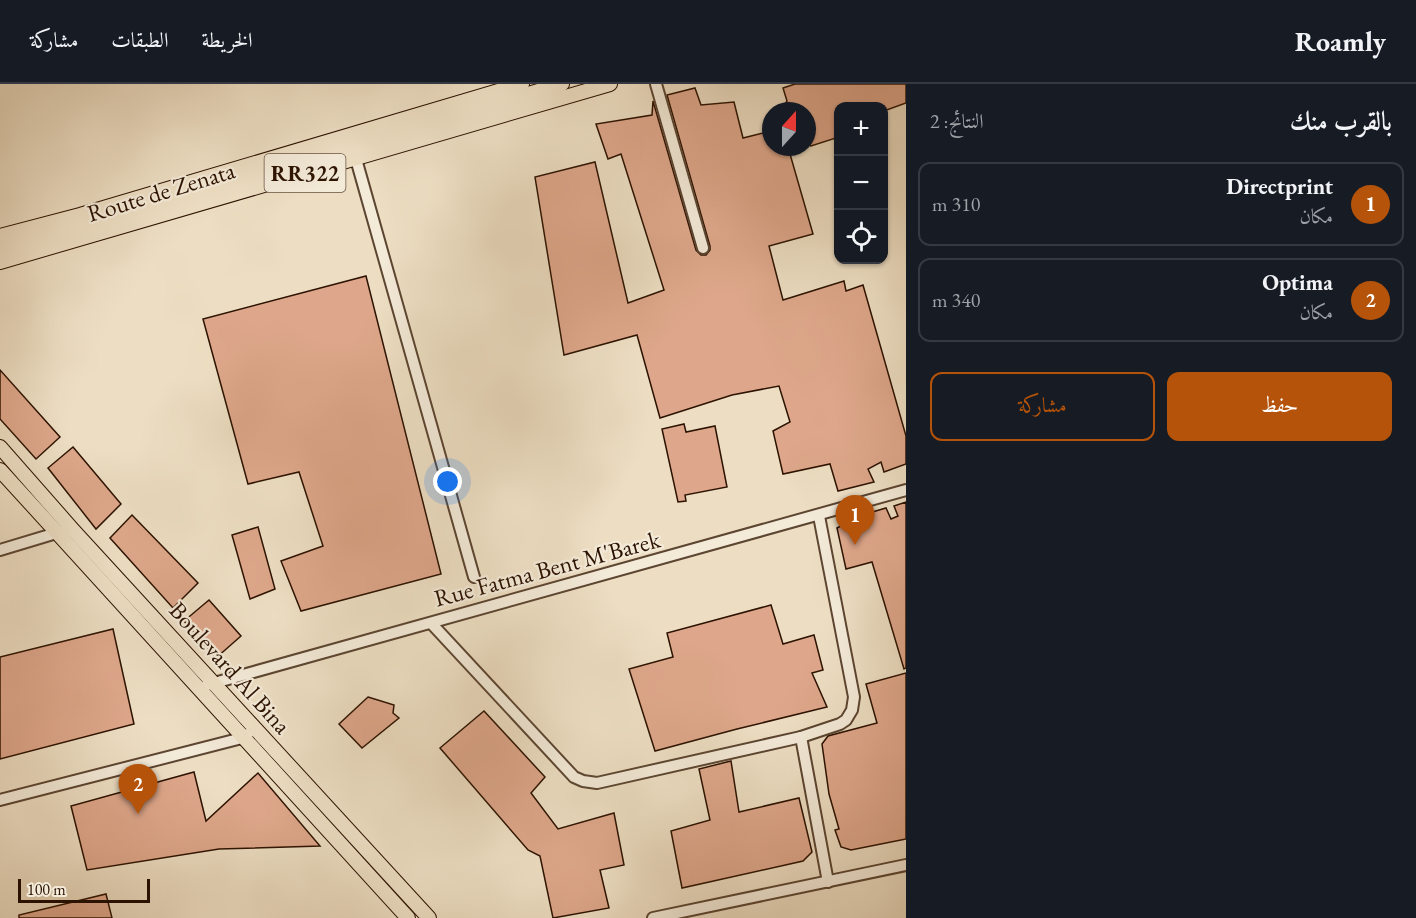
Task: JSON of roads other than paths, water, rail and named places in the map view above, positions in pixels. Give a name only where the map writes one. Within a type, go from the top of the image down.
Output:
[{"type":"main road","name":"Route de Zenata","points":[[0,236],[80,215],[522,84]]},
{"type":"main road","name":"Route de Zenata","points":[[0,250],[562,84]]},
{"type":"main road","name":"Route de Zenata","points":[[0,257],[590,84]]},
{"type":"main road","name":"Route de Zenata","points":[[0,263],[610,84]]},
{"type":"main road","name":"Boulevard Al Bina","points":[[0,447],[72,529],[429,918]]},
{"type":"main road","name":"Boulevard Al Bina","points":[[0,470],[408,918]]},
{"type":"lane","points":[[656,84],[703,248]]},
{"type":"lane","points":[[356,159],[474,577]]},
{"type":"lane","name":"Rue Fatma Bent M'Barek","points":[[199,688],[213,682],[819,516],[906,490]]},
{"type":"lane","points":[[430,623],[574,777],[583,781],[597,783],[801,737],[846,720],[852,710],[854,697],[819,516]]},
{"type":"lane","points":[[0,550],[72,529]]},
{"type":"lane","points":[[0,800],[242,738],[256,730]]},
{"type":"lane","points":[[801,737],[828,882]]},
{"type":"lane","points":[[652,918],[906,865]]},
{"type":"place","name":"Directprint","points":[[855,545]]},
{"type":"place","name":"Optima","points":[[138,814]]}]
